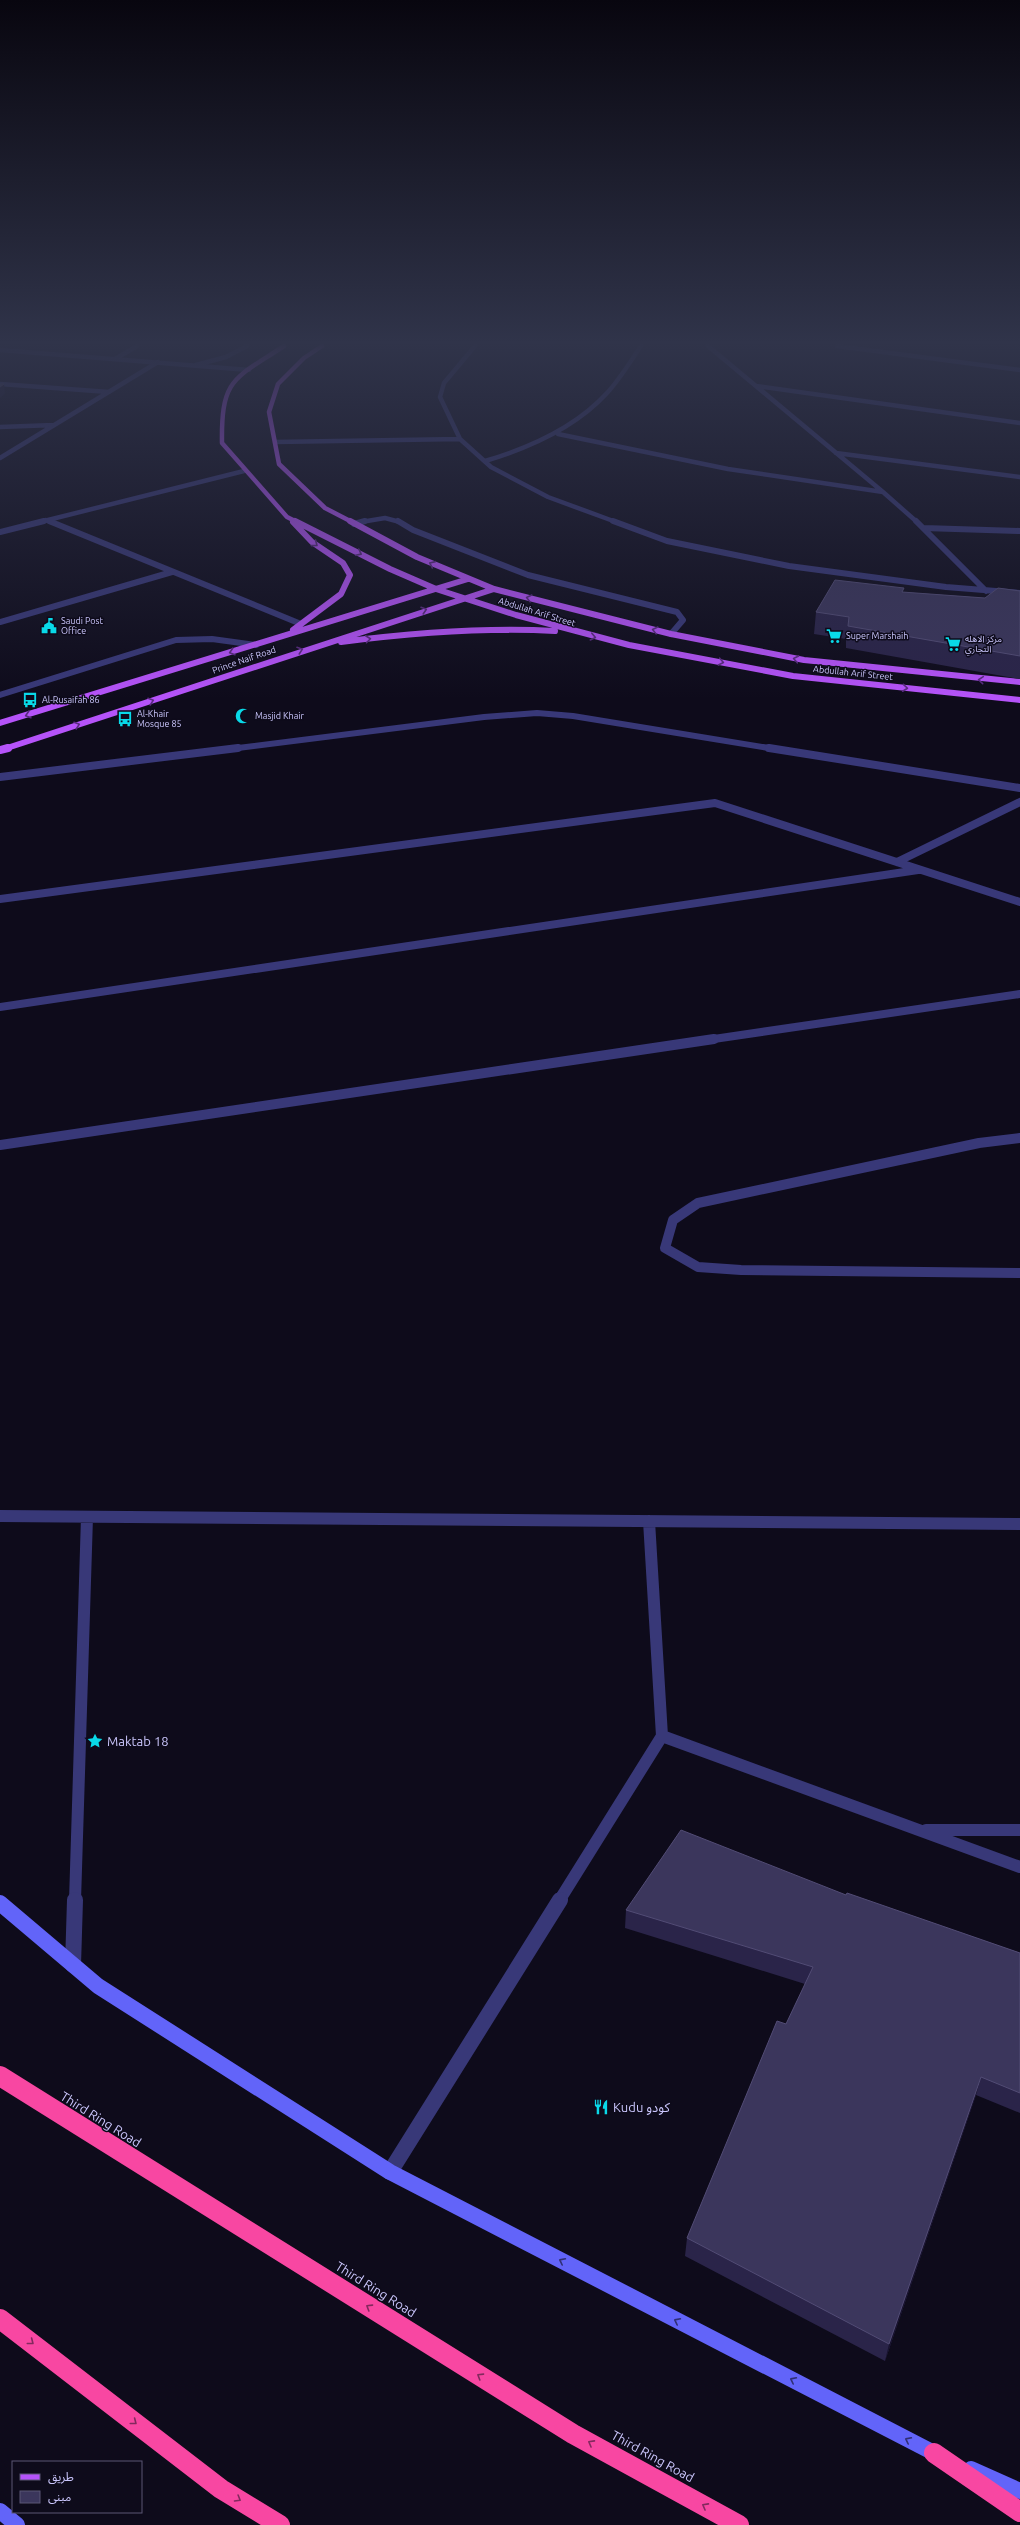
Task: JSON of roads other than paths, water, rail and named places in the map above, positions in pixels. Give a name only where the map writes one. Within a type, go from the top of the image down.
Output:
[{"type":"highway","name":"Third Ring Road","points":[[0,2076],[18,2089],[573,2434],[739,2525]]},
{"type":"highway","points":[[0,2319],[221,2489],[280,2525]]},
{"type":"highway","points":[[934,2453],[1020,2512]]},
{"type":"main road","name":"Abdullah Arif Street","points":[[238,464],[287,517],[436,589],[575,633],[793,676],[1020,700]]},
{"type":"main road","points":[[279,464],[325,508],[417,557],[468,579]]},
{"type":"main road","points":[[283,636],[342,594],[350,574],[343,564],[312,542],[287,517]]},
{"type":"main road","name":"Abdullah Arif Street","points":[[468,579],[494,589],[671,634],[804,660],[1020,682]]},
{"type":"main road","name":"Prince Naif Road","points":[[0,723],[468,579]]},
{"type":"main road","name":"Prince Naif Road","points":[[0,750],[316,645],[494,589]]},
{"type":"main road","points":[[316,645],[440,630],[510,628],[575,633]]},
{"type":"main road","points":[[0,1903],[98,1986],[390,2172],[934,2453],[1020,2491]]},
{"type":"main road","points":[[0,2511],[17,2525]]},
{"type":"street","points":[[488,464],[491,467],[548,497],[667,541],[789,566],[986,591],[1020,593]]},
{"type":"street","points":[[703,464],[728,469],[883,492]]},
{"type":"street","points":[[849,464],[924,528],[986,591]]},
{"type":"street","points":[[919,464],[1020,477]]},
{"type":"street","points":[[0,532],[244,471]]},
{"type":"street","points":[[354,524],[374,518],[399,521],[413,530],[528,575],[677,612],[682,616],[683,620],[671,634]]},
{"type":"street","points":[[46,520],[301,624]]},
{"type":"street","points":[[924,528],[1020,532]]},
{"type":"street","points":[[0,622],[172,572]]},
{"type":"street","points":[[0,695],[176,640],[212,639],[256,645]]},
{"type":"street","points":[[0,777],[484,717],[537,713],[573,716],[1020,788]]},
{"type":"street","points":[[0,899],[715,803],[1020,902]]},
{"type":"street","points":[[898,862],[1018,803]]},
{"type":"street","points":[[0,1007],[921,870]]},
{"type":"street","points":[[0,1145],[1020,994]]},
{"type":"street","points":[[1020,1138],[979,1143],[698,1203],[673,1220],[665,1248],[698,1267],[741,1270],[1020,1273]]},
{"type":"street","points":[[0,1516],[1020,1524]]},
{"type":"street","points":[[73,1965],[87,1517]]},
{"type":"street","points":[[390,2172],[662,1736],[649,1521]]},
{"type":"street","points":[[662,1736],[1020,1868]]},
{"type":"street","points":[[920,1830],[1020,1830]]},
{"type":"place","name":"Saudi Post Office","points":[[49,626]]},
{"type":"place","name":"Super Marshaih","points":[[834,636]]},
{"type":"place","name":"مركز الاهله التجاري","points":[[953,644]]},
{"type":"place","name":"Al-Rusaifah 86","points":[[30,700]]},
{"type":"place","name":"Masjid Khair","points":[[243,716]]},
{"type":"place","name":"Al-Khair Mosque 85","points":[[125,719]]},
{"type":"place","name":"Maktab 18","points":[[95,1741]]},
{"type":"place","name":"Kudu كودو","points":[[601,2107]]}]
